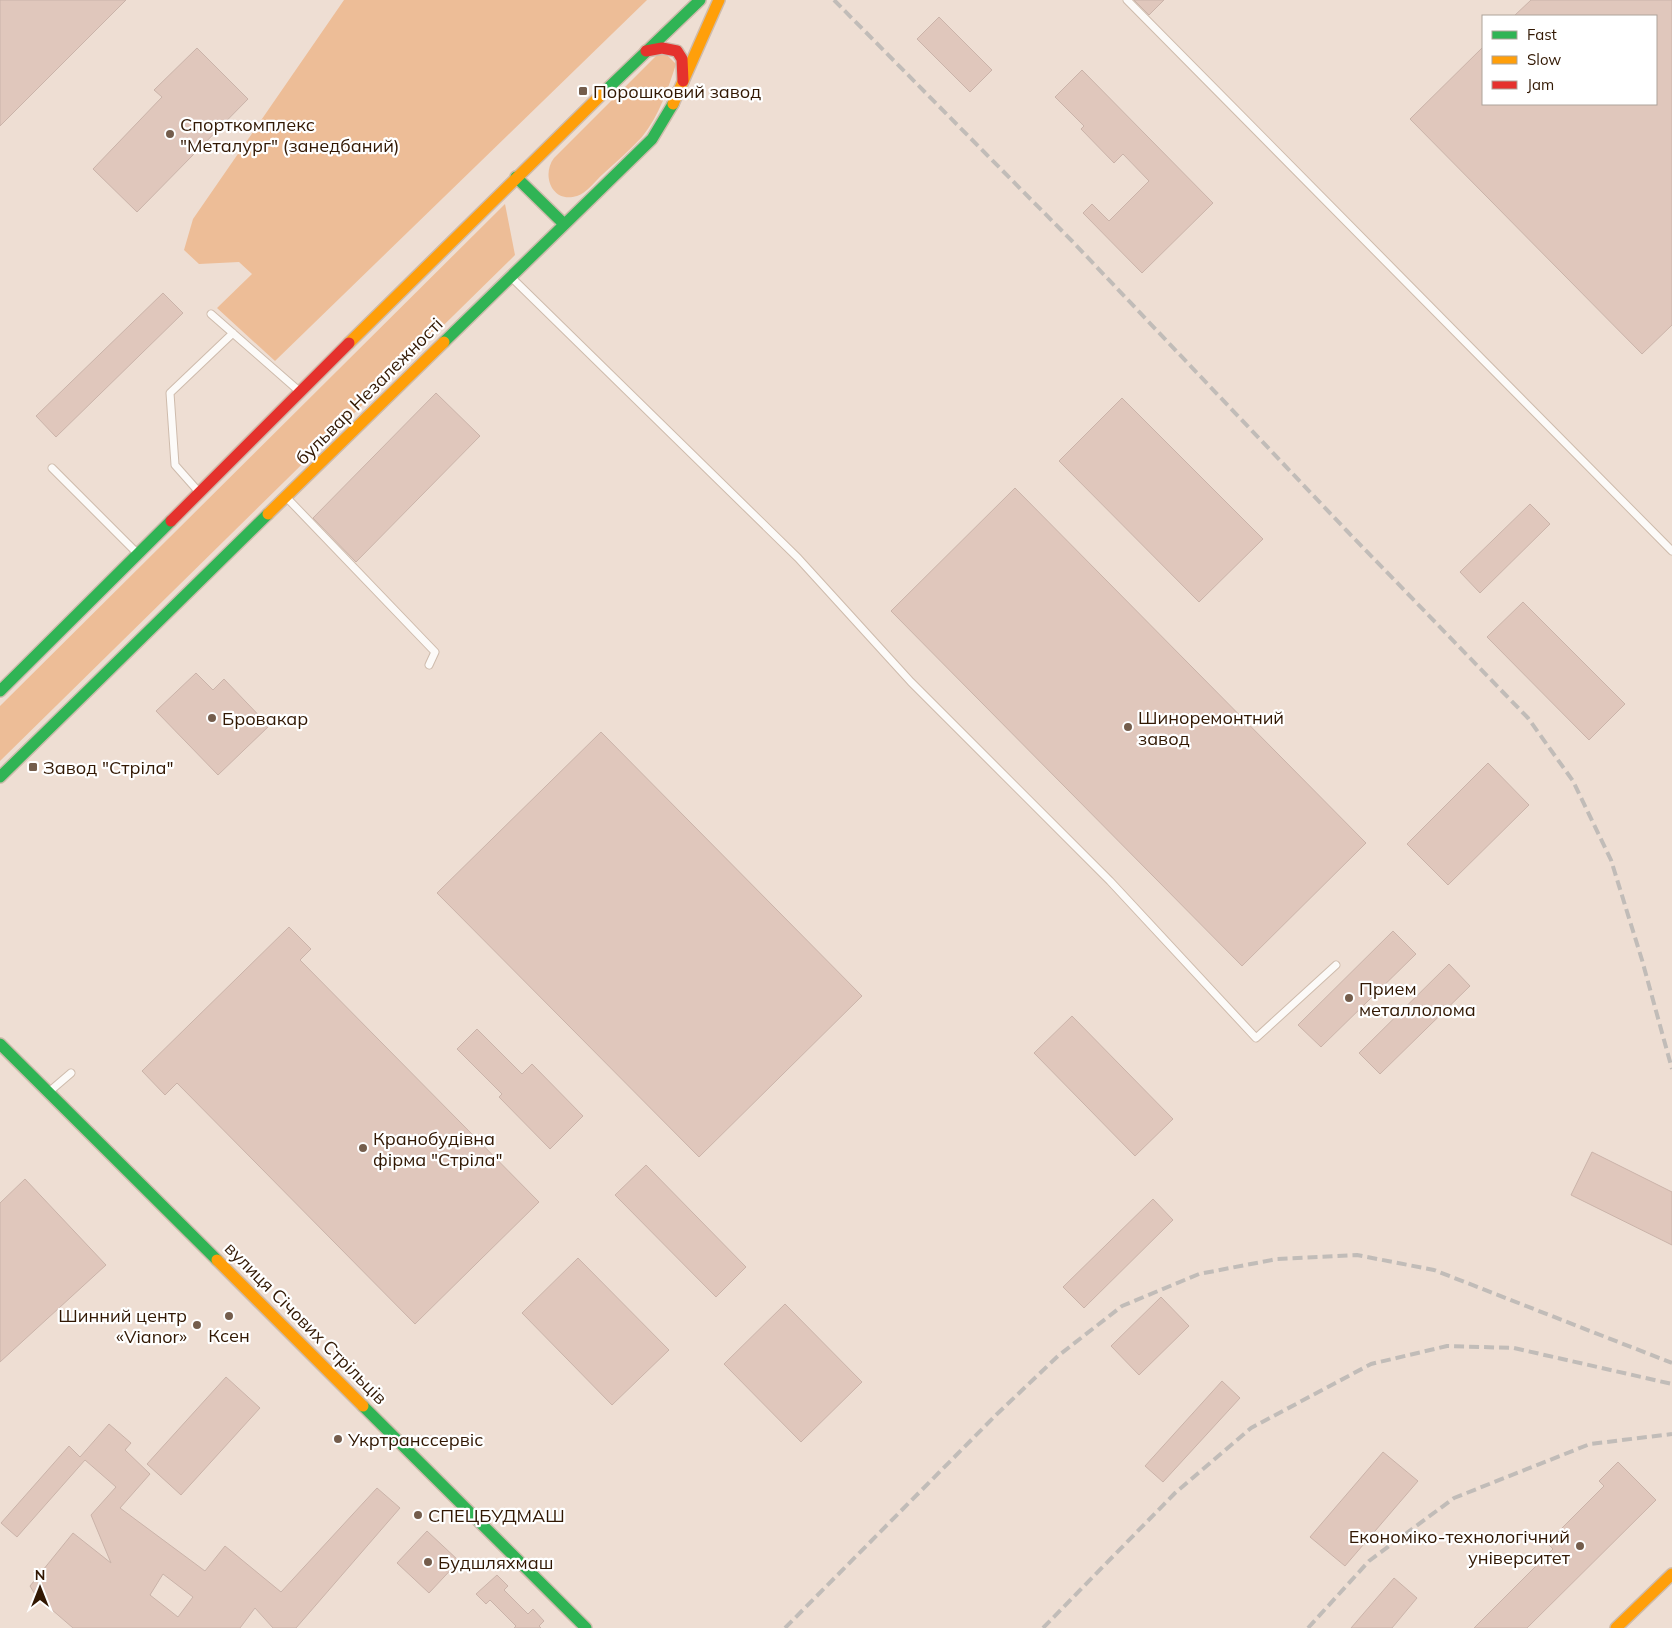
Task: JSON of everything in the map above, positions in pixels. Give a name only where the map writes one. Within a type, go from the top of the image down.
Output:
[{"type":"street","points":[[0,691],[200,494],[516,177],[700,0]]},
{"type":"street","name":"бульвар Незалежності","points":[[0,777],[652,139],[668,115],[719,0]]},
{"type":"street","points":[[646,51],[662,48],[677,51],[684,64],[683,81]]},
{"type":"street","points":[[516,177],[564,224]]},
{"type":"street","name":"вулиця Січових Стрільців","points":[[0,1044],[586,1628]]},
{"type":"street","points":[[1616,1628],[1672,1574]]},
{"type":"lane","points":[[1127,0],[1672,551]]},
{"type":"lane","points":[[510,276],[798,558],[911,682],[1110,881],[1256,1038],[1336,965]]},
{"type":"lane","points":[[211,314],[301,393]]},
{"type":"lane","points":[[200,494],[175,465],[170,393],[233,333]]},
{"type":"lane","points":[[52,468],[138,554]]},
{"type":"lane","points":[[286,497],[435,652],[430,665]]},
{"type":"lane","points":[[48,1093],[72,1073]]},
{"type":"shaded area","points":[[344,0],[647,0],[275,361],[217,308],[252,274],[239,262],[199,264],[184,250],[193,219]]},
{"type":"shaded area","points":[[665,53],[676,64],[658,111],[642,137],[584,192],[577,196],[568,197],[561,196],[555,192],[549,180],[550,165],[554,158],[658,54]]},
{"type":"shaded area","points":[[505,204],[515,255],[0,761],[0,706]]},
{"type":"building","points":[[0,0],[126,0],[0,126]]},
{"type":"building","points":[[1134,0],[1164,0],[1149,15]]},
{"type":"building","points":[[1531,0],[1672,0],[1672,325],[1642,354],[1410,119],[1482,48],[1482,105],[1657,105],[1657,15],[1515,15]]},
{"type":"building","points":[[939,17],[992,70],[970,92],[917,39]]},
{"type":"building","name":"Спорткомплекс \"Металург\" (занедбаний)","points":[[197,48],[248,99],[137,212],[93,169],[162,97],[154,90]]},
{"type":"building","points":[[1082,70],[1213,203],[1142,273],[1083,213],[1092,204],[1109,221],[1149,181],[1123,154],[1114,163],[1081,129],[1084,126],[1055,97]]},
{"type":"building","points":[[163,293],[183,313],[56,437],[36,416]]},
{"type":"building","points":[[436,393],[480,436],[356,562],[313,518]]},
{"type":"building","points":[[1122,398],[1263,539],[1199,602],[1059,461]]},
{"type":"building","name":"Шиноремонтний завод","points":[[1015,488],[1366,843],[1242,966],[891,611]]},
{"type":"building","points":[[1530,504],[1550,524],[1480,593],[1460,572]]},
{"type":"building","points":[[1523,602],[1625,704],[1589,740],[1487,637]]},
{"type":"building","name":"Бровакар","points":[[196,673],[213,690],[224,679],[269,726],[218,775],[156,711]]},
{"type":"building","points":[[601,732],[862,996],[699,1157],[437,893]]},
{"type":"building","points":[[1488,763],[1529,805],[1448,885],[1407,844]]},
{"type":"building","name":"Кранобудівна фірма \"Стріла\"","points":[[289,927],[311,949],[300,960],[539,1202],[415,1324],[177,1083],[165,1095],[142,1071]]},
{"type":"building","name":"Прием металлолома","points":[[1393,931],[1416,954],[1321,1047],[1298,1025]]},
{"type":"building","points":[[1449,964],[1470,986],[1380,1074],[1359,1053]]},
{"type":"building","points":[[1072,1016],[1173,1119],[1135,1156],[1034,1053]]},
{"type":"building","points":[[477,1029],[522,1074],[532,1064],[583,1116],[550,1149],[499,1097],[502,1094],[457,1049]]},
{"type":"building","points":[[1592,1152],[1672,1192],[1672,1245],[1571,1195]]},
{"type":"building","points":[[646,1165],[746,1267],[716,1297],[615,1195]]},
{"type":"building","points":[[25,1179],[106,1265],[0,1362],[0,1203]]},
{"type":"building","points":[[1153,1199],[1173,1220],[1084,1308],[1063,1287]]},
{"type":"building","points":[[578,1258],[669,1350],[612,1405],[522,1313]]},
{"type":"building","points":[[1161,1297],[1189,1326],[1139,1375],[1111,1346]]},
{"type":"building","points":[[785,1304],[862,1382],[801,1442],[724,1364]]},
{"type":"building","points":[[226,1377],[260,1408],[181,1495],[147,1464]]},
{"type":"building","points":[[1222,1381],[1240,1398],[1163,1482],[1145,1466]]},
{"type":"building","points":[[109,1424],[131,1443],[125,1450],[150,1474],[120,1508],[205,1571],[225,1546],[281,1592],[377,1488],[400,1508],[296,1628],[273,1628],[255,1608],[240,1628],[73,1628],[36,1596],[30,1586],[73,1533],[111,1563],[91,1515],[116,1487],[85,1460],[17,1537],[1,1523],[69,1446],[80,1457]],"holes":[[[163,1574],[193,1597],[178,1617],[150,1595]]]},
{"type":"building","points":[[1383,1452],[1418,1481],[1345,1566],[1310,1537]]},
{"type":"building","name":"Економіко-технологічний університет","points":[[1618,1462],[1656,1500],[1527,1628],[1474,1628],[1553,1549],[1547,1543],[1604,1486],[1599,1481]]},
{"type":"building","name":"Будшляхмаш","points":[[427,1531],[459,1561],[429,1593],[397,1563]]},
{"type":"building","points":[[497,1575],[508,1586],[504,1590],[528,1614],[533,1609],[544,1621],[539,1626],[541,1628],[514,1628],[516,1626],[490,1600],[486,1604],[476,1594]]},
{"type":"building","points":[[1394,1578],[1417,1598],[1392,1628],[1351,1628]]},
{"type":"railway","points":[[834,0],[1072,241],[1347,531],[1528,718],[1573,781],[1611,860],[1642,960],[1672,1069]]},
{"type":"railway","points":[[785,1628],[997,1414],[1058,1356],[1122,1306],[1199,1274],[1277,1259],[1357,1255],[1434,1270],[1672,1363]]},
{"type":"railway","points":[[1043,1628],[1175,1493],[1251,1428],[1371,1364],[1447,1346],[1514,1348],[1672,1384]]},
{"type":"railway","points":[[1308,1628],[1369,1561],[1454,1498],[1590,1444],[1672,1434]]},
{"type":"traffic: fast","points":[[603,93],[700,0]]},
{"type":"traffic: fast","points":[[444,342],[652,139],[673,104]]},
{"type":"traffic: fast","points":[[516,177],[564,224]]},
{"type":"traffic: fast","points":[[0,777],[268,514]]},
{"type":"traffic: fast","points":[[0,691],[171,521]]},
{"type":"traffic: fast","points":[[0,1044],[217,1260]]},
{"type":"traffic: fast","points":[[363,1406],[586,1628]]},
{"type":"traffic: slow","points":[[673,104],[719,0]]},
{"type":"traffic: slow","points":[[349,343],[603,93]]},
{"type":"traffic: slow","points":[[268,514],[444,342]]},
{"type":"traffic: slow","points":[[217,1260],[363,1406]]},
{"type":"traffic: slow","points":[[1616,1628],[1672,1574]]},
{"type":"traffic: jam","points":[[646,51],[662,48],[677,51],[682,59],[683,81]]},
{"type":"traffic: jam","points":[[171,521],[349,343]]},
{"type":"place","name":"Порошковий завод","points":[[583,91]]},
{"type":"place","name":"Спорткомплекс \"Металург\" (занедбаний)","points":[[170,134]]},
{"type":"place","name":"Бровакар","points":[[212,718]]},
{"type":"place","name":"Шиноремонтний завод","points":[[1128,727]]},
{"type":"place","name":"Завод \"Стріла\"","points":[[33,767]]},
{"type":"place","name":"Прием металлолома","points":[[1349,998]]},
{"type":"place","name":"Кранобудівна фірма \"Стріла\"","points":[[363,1148]]},
{"type":"place","name":"Ксен","points":[[229,1316]]},
{"type":"place","name":"Шинний центр «Vianor»","points":[[197,1325]]},
{"type":"place","name":"Укртранссервіс","points":[[338,1439]]},
{"type":"place","name":"СПЕЦБУДМАШ","points":[[418,1515]]},
{"type":"place","name":"Економіко-технологічний університет","points":[[1580,1546]]},
{"type":"place","name":"Будшляхмаш","points":[[428,1562]]}]
